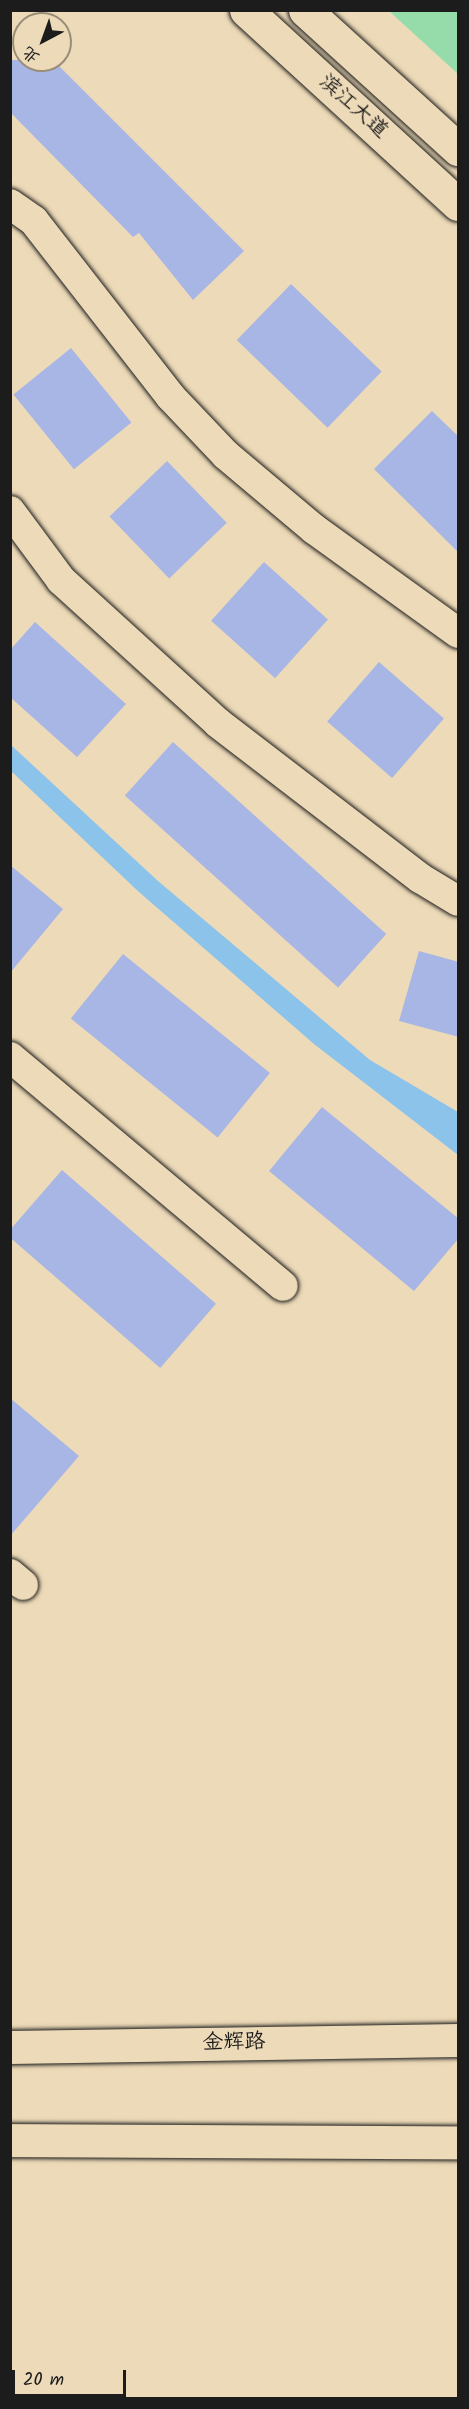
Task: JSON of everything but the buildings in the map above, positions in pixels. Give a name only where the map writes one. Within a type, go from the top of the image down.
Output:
[{"type":"main road","name":"滨江大道","points":[[246,10],[459,204]]},
{"type":"main road","name":"滨江大道","points":[[305,10],[459,149]]},
{"type":"main road","name":"金辉路","points":[[10,2047],[459,2040]]},
{"type":"main road","points":[[10,2140],[459,2142]]},
{"type":"street","points":[[10,204],[34,221],[170,396],[226,455],[314,529],[459,633]]},
{"type":"street","points":[[10,511],[62,580],[218,723],[420,878],[459,901]]},
{"type":"street","points":[[10,1057],[283,1286]]},
{"type":"green space","points":[[389,11],[458,11],[458,74]]},
{"type":"water","points":[[11,745],[158,881],[370,1060],[458,1112],[458,1155],[314,1044],[139,892],[11,771]]}]
